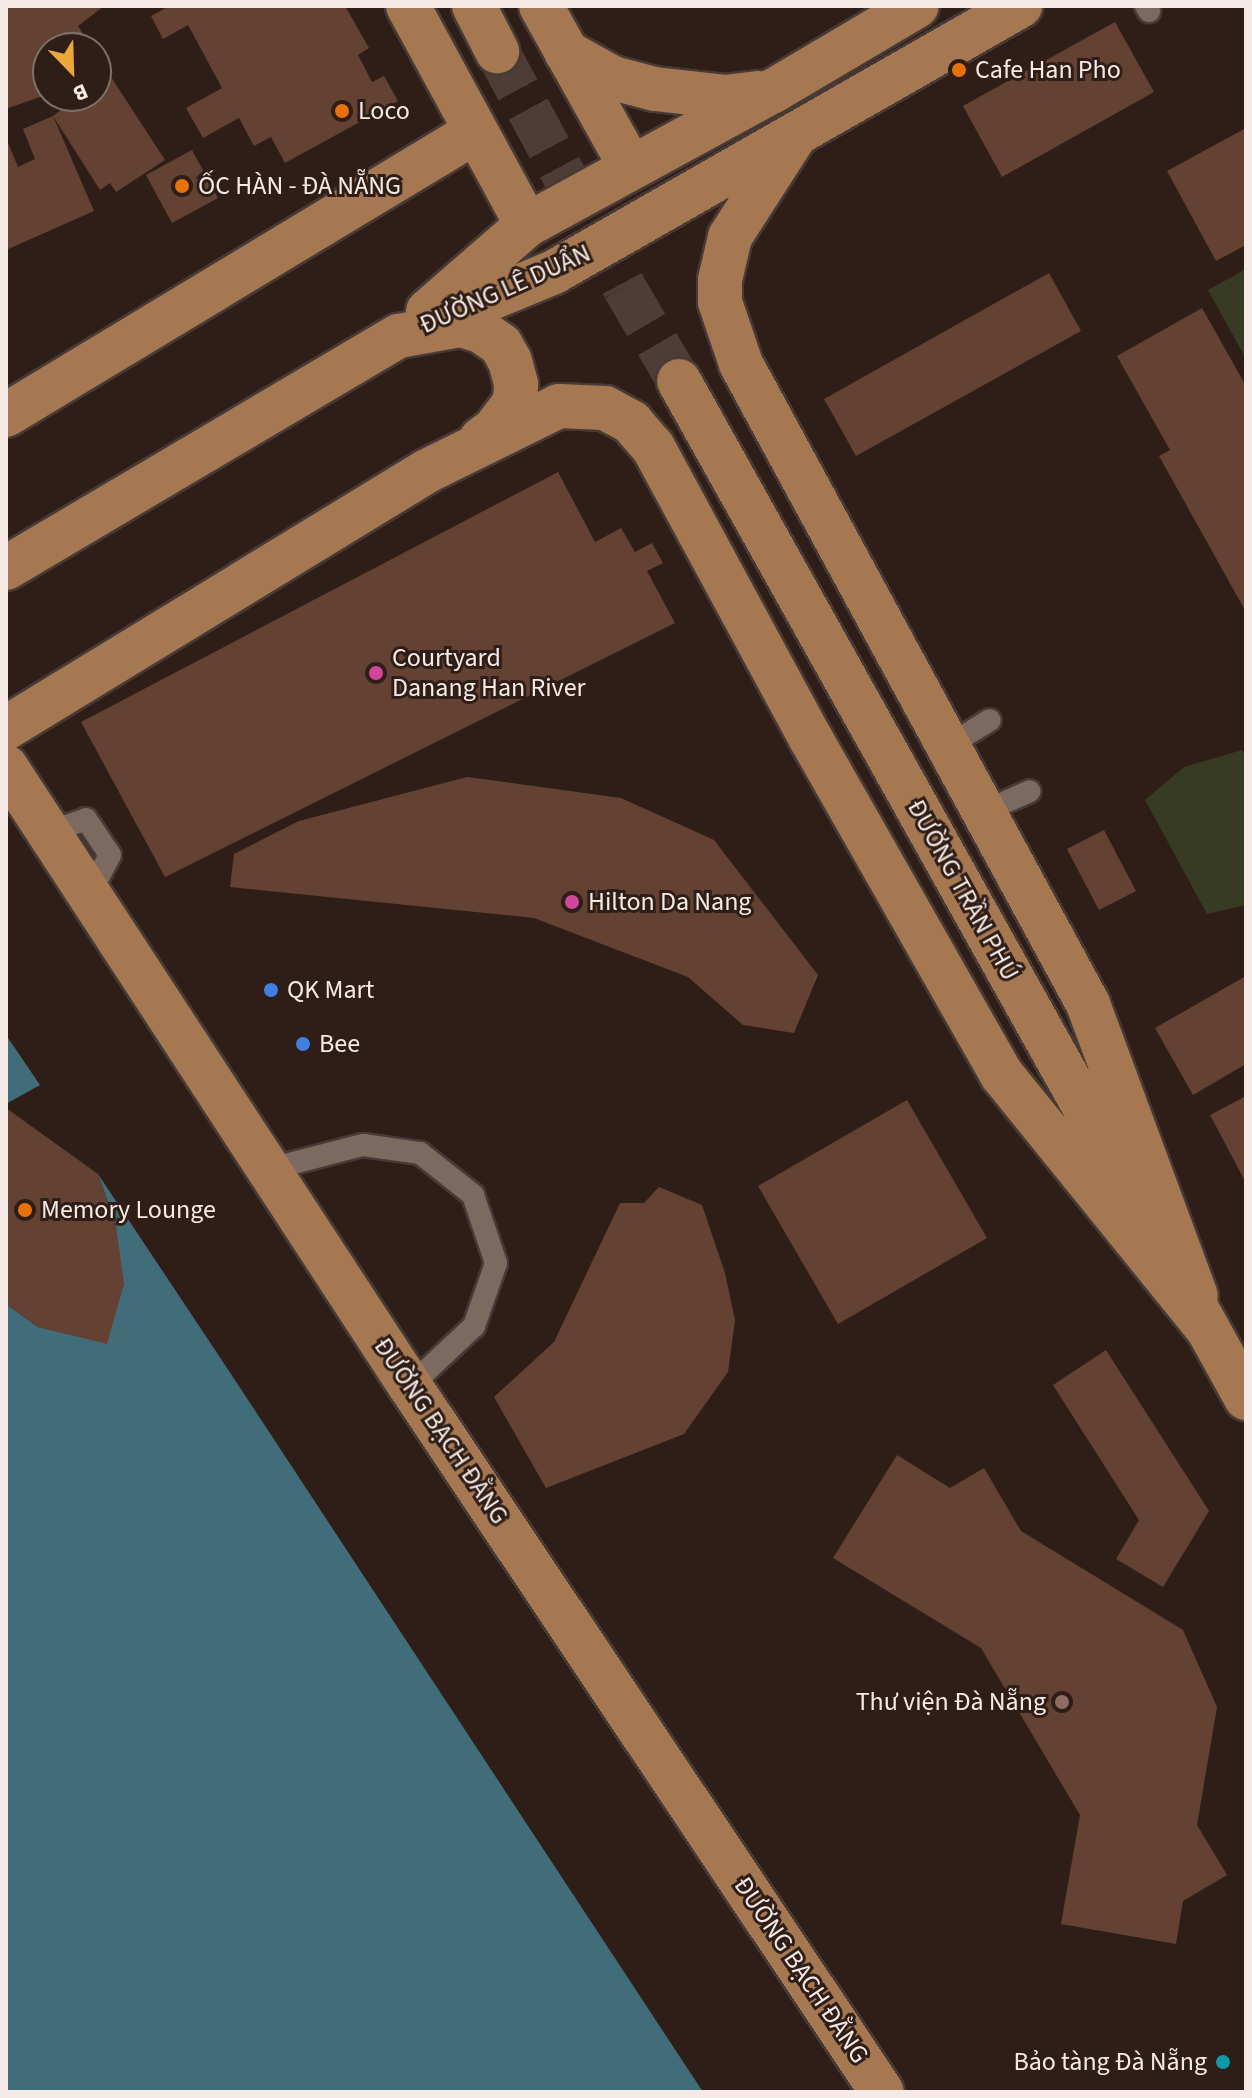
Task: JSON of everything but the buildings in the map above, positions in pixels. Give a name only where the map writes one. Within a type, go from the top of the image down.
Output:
[{"type":"main road","points":[[408,6],[527,225]]},
{"type":"main road","points":[[474,6],[497,51]]},
{"type":"main road","points":[[541,6],[631,168]]},
{"type":"main road","name":"ĐƯỜNG LÊ DUẨN","points":[[399,336],[527,225],[773,91],[917,6]]},
{"type":"main road","name":"ĐƯỜNG LÊ DUẨN","points":[[399,336],[554,272],[1020,6]]},
{"type":"main road","points":[[566,52],[613,78],[655,89],[725,97],[773,91]]},
{"type":"main road","points":[[6,415],[475,132]]},
{"type":"main road","points":[[796,134],[730,237],[720,280],[720,302],[741,364],[1088,1004],[1208,1329]]},
{"type":"main road","points":[[6,728],[495,429],[515,402],[516,384],[510,361],[501,345],[481,331],[461,325],[440,326],[399,336],[9,567]]},
{"type":"main road","name":"ĐƯỜNG TRẦN PHÚ","points":[[679,381],[1246,1398]]},
{"type":"main road","points":[[427,471],[559,406],[605,408],[631,422],[653,447],[811,739],[1002,1075],[1208,1329]]},
{"type":"main road","name":"ĐƯỜNG BẠCH ĐẰNG","points":[[6,767],[410,1386],[882,2092]]},
{"type":"lane","points":[[948,746],[990,720]]},
{"type":"lane","points":[[983,812],[1030,791]]},
{"type":"lane","points":[[270,1169],[363,1145],[420,1153],[473,1195],[496,1263],[474,1326],[410,1386]]},
{"type":"green space","points":[[1246,269],[1246,359],[1208,290]]},
{"type":"green space","points":[[1242,750],[1246,758],[1246,905],[1207,914],[1145,800],[1184,767]]},
{"type":"water","points":[[6,1035],[40,1085],[6,1104]]},
{"type":"water","points":[[98,1174],[703,2092],[6,2092],[6,1304],[38,1327],[107,1343],[116,1226]]},
{"type":"tunnel","points":[[497,51],[624,287],[679,381]]},
{"type":"place","name":"Cafe Han Pho","points":[[959,70]]},
{"type":"place","name":"Loco","points":[[342,111]]},
{"type":"place","name":"ỐC HÀN - ĐÀ NẴNG","points":[[182,186]]},
{"type":"place","name":"Courtyard Danang Han River","points":[[376,673]]},
{"type":"place","name":"Hilton Da Nang","points":[[572,902]]},
{"type":"place","name":"QK Mart","points":[[271,990]]},
{"type":"place","name":"Bee","points":[[303,1044]]},
{"type":"place","name":"Memory Lounge","points":[[25,1210]]},
{"type":"place","name":"Thư viện Đà Nẵng","points":[[1062,1702]]},
{"type":"place","name":"Bảo tàng Đà Nẵng","points":[[1223,2062]]}]
